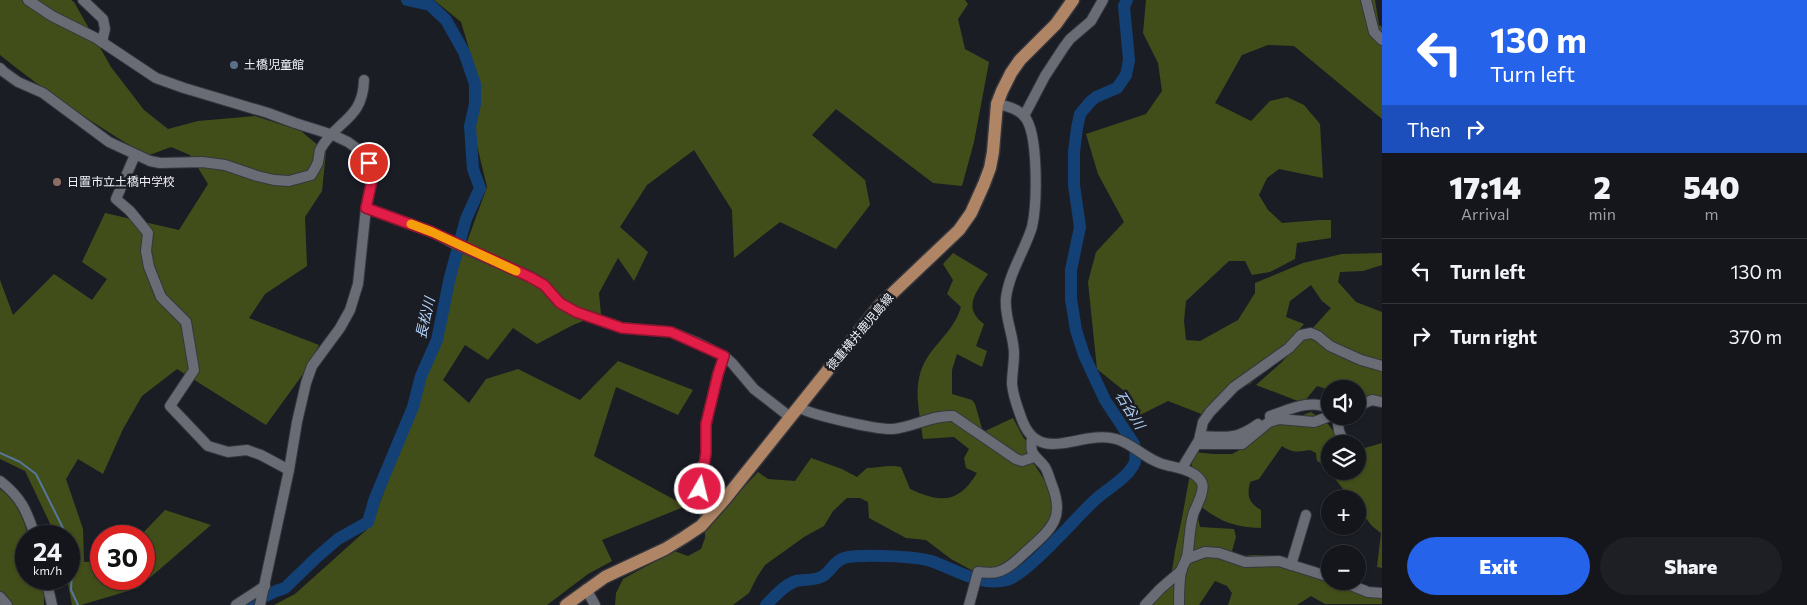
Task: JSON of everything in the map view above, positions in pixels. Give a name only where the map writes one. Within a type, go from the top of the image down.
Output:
[{"type":"main road","name":"徳重横井鹿児島線","points":[[566,605],[605,577],[665,549],[701,526],[880,305],[952,237],[971,213],[984,184],[994,152],[997,104],[1011,73],[1020,60],[1056,24],[1073,0]]},
{"type":"street","points":[[28,0],[52,16],[102,42],[156,78],[333,135],[359,150],[369,163],[372,180],[366,208],[358,284],[350,310],[340,328],[312,366],[296,422],[289,470],[260,605]]},
{"type":"street","points":[[83,0],[103,19],[105,30],[102,42]]},
{"type":"street","points":[[1024,116],[1059,55],[1070,39],[1091,22],[1103,0]]},
{"type":"street","points":[[1366,0],[1374,32],[1382,40]]},
{"type":"street","points":[[0,68],[18,82],[43,93],[109,142],[150,161],[160,163],[202,162],[225,165],[257,176],[289,181],[311,175],[318,162],[320,151],[344,121],[356,112],[364,94],[364,80]]},
{"type":"street","points":[[997,104],[1011,108],[1024,116],[1030,126],[1033,142],[1036,191],[1035,211],[1031,228],[1006,297],[1006,310],[1014,354],[1013,395],[1025,429],[1032,438],[1040,442],[1055,444],[1102,437],[1116,439],[1128,444],[1150,459],[1164,465],[1182,468],[1201,481],[1202,486],[1193,516],[1186,559],[1182,570],[1179,605]]},
{"type":"street","points":[[135,155],[116,199],[130,211],[148,233],[146,251],[149,267],[160,297],[186,322],[194,370],[170,406],[208,446],[228,452],[247,450],[261,455],[289,470]]},
{"type":"street","points":[[366,208],[432,232],[530,277],[544,285],[560,303],[576,312],[622,328],[671,332],[724,356],[732,362],[754,389],[794,412],[806,412],[892,429],[942,415],[953,416],[1016,459],[1022,461],[1034,457]]},
{"type":"street","points":[[1182,468],[1198,440],[1203,422],[1210,412],[1234,387],[1269,363],[1301,335],[1311,333],[1361,360],[1382,366]]},
{"type":"street","points":[[716,509],[700,489],[706,453],[706,424],[724,356]]},
{"type":"street","points":[[1366,403],[1372,400],[1382,402]]},
{"type":"street","points":[[1198,440],[1232,437],[1245,433],[1266,418],[1308,404],[1321,405]]},
{"type":"street","points":[[1198,440],[1242,444],[1269,422],[1279,419],[1314,422],[1321,419]]},
{"type":"street","points":[[969,605],[978,572],[997,572],[1013,564],[1054,521],[1058,506],[1057,497],[1045,468],[1034,457],[1031,444],[1032,438]]},
{"type":"street","points":[[0,481],[14,492],[28,515],[31,525]]},
{"type":"street","points":[[1292,565],[1306,515]]},
{"type":"street","points":[[1186,559],[1205,552],[1218,553],[1245,562],[1279,561],[1321,574]]},
{"type":"street","points":[[1145,605],[1182,570]]},
{"type":"street","points":[[236,605],[264,588]]},
{"type":"street","points":[[49,590],[52,605]]},
{"type":"street","points":[[586,590],[595,605]]},
{"type":"street","points":[[1363,590],[1382,593]]},
{"type":"street","points":[[0,597],[7,605]]},
{"type":"green space","points":[[0,0],[71,0],[74,2],[111,67],[144,110],[168,129],[198,121],[255,116],[301,131],[326,152],[322,191],[305,217],[307,266],[265,294],[249,318],[319,345],[306,370],[266,425],[177,369],[142,396],[123,429],[103,474],[78,459],[66,479],[83,529],[84,562],[90,562],[90,590],[131,590],[81,605],[72,605],[69,590],[80,590],[80,525],[51,525],[25,471],[0,459],[0,280],[13,315],[54,274],[92,300],[107,279],[82,262],[105,213],[179,230],[208,184],[190,155],[171,147],[147,156],[72,108],[0,55]]},
{"type":"green space","points":[[434,0],[965,0],[968,4],[958,19],[965,49],[989,62],[974,142],[962,186],[933,183],[836,109],[812,135],[865,180],[870,205],[836,249],[780,222],[734,258],[732,210],[694,150],[647,185],[620,227],[648,252],[634,281],[618,258],[599,293],[601,314],[573,325],[537,344],[513,328],[488,360],[465,345],[443,380],[469,403],[486,379],[518,369],[580,400],[618,361],[693,390],[678,415],[616,387],[594,456],[686,506],[602,540],[612,561],[588,574],[547,605],[274,605],[295,594],[372,525],[426,374],[456,272],[487,187],[474,133],[480,85],[461,22]]},
{"type":"green space","points":[[1146,0],[1375,0],[1379,25],[1382,27],[1382,119],[1294,46],[1268,45],[1242,55],[1215,103],[1251,121],[1270,101],[1287,97],[1304,105],[1320,124],[1323,178],[1279,169],[1267,178],[1259,195],[1268,210],[1282,223],[1331,220],[1331,238],[1297,243],[1295,259],[1270,272],[1252,275],[1245,261],[1229,261],[1186,301],[1184,321],[1186,340],[1200,341],[1238,320],[1255,293],[1255,283],[1303,263],[1342,254],[1382,253],[1382,265],[1363,271],[1340,272],[1338,282],[1356,302],[1382,312],[1382,407],[1366,401],[1366,380],[1321,380],[1321,387],[1317,386],[1303,403],[1256,385],[1282,362],[1331,308],[1322,301],[1311,285],[1290,301],[1286,317],[1304,324],[1271,363],[1250,384],[1235,389],[1204,415],[1168,401],[1140,415],[1128,394],[1097,369],[1088,282],[1096,252],[1124,222],[1098,174],[1086,134],[1146,114],[1162,91],[1158,63],[1143,33]]},
{"type":"green space","points":[[953,253],[988,274],[979,287],[972,306],[977,318],[984,324],[976,346],[987,351],[982,367],[957,354],[952,370],[952,394],[972,400],[975,404],[983,432],[1013,418],[1023,437],[1031,446],[1029,456],[1047,484],[1052,516],[1047,526],[1018,555],[989,572],[975,572],[951,559],[926,540],[906,538],[869,518],[868,502],[860,498],[847,498],[833,511],[824,526],[804,537],[765,565],[749,593],[733,605],[615,605],[616,593],[623,579],[674,551],[688,556],[701,549],[705,538],[705,529],[758,472],[768,479],[795,481],[811,458],[842,469],[857,477],[867,468],[901,467],[910,489],[931,497],[948,498],[963,491],[977,473],[966,468],[964,458],[969,449],[954,437],[923,439],[918,405],[918,383],[924,362],[952,325],[961,307],[947,294],[953,280],[943,264]]},
{"type":"green space","points":[[1311,412],[1321,419],[1321,425],[1329,425],[1336,435],[1321,435],[1321,463],[1317,461],[1316,453],[1310,450],[1295,451],[1282,446],[1259,479],[1250,482],[1251,501],[1261,510],[1261,528],[1228,523],[1200,506],[1198,518],[1200,527],[1234,529],[1236,537],[1232,551],[1238,556],[1277,556],[1321,577],[1321,590],[1364,590],[1382,597],[1382,604],[1325,604],[1311,596],[1297,605],[1228,605],[1232,593],[1227,586],[1215,581],[1199,605],[1150,605],[1170,584],[1194,452],[1232,454],[1252,443],[1269,427]]},
{"type":"green space","points":[[1382,443],[1382,568],[1377,567],[1381,533],[1366,518],[1366,490],[1344,490],[1336,480],[1366,480],[1366,448]]},
{"type":"green space","points":[[0,489],[15,504],[25,525],[15,525],[15,590],[43,590],[44,605],[0,605]]},
{"type":"green space","points":[[165,510],[211,525],[155,573],[155,525],[151,525]]},
{"type":"waterway","name":"長松川","points":[[248,605],[285,588],[338,539],[368,522],[375,498],[413,407],[421,376],[437,340],[450,277],[466,219],[480,188],[473,169],[470,126],[475,104],[475,84],[464,52],[446,20],[430,5],[407,0]]},
{"type":"waterway","name":"石谷川","points":[[766,605],[787,585],[796,581],[821,577],[840,560],[852,557],[887,556],[923,559],[977,579],[997,582],[1007,580],[1040,556],[1096,499],[1121,480],[1133,466],[1136,456],[1134,444],[1105,400],[1084,355],[1076,330],[1071,299],[1071,270],[1080,227],[1074,185],[1074,152],[1077,128],[1080,114],[1090,102],[1096,97],[1117,88],[1126,75],[1129,60],[1124,6],[1127,0]]},
{"type":"waterway","points":[[0,453],[20,462],[36,474],[62,525]]},
{"type":"waterway","points":[[71,590],[78,605]]},
{"type":"slow traffic","points":[[411,224],[516,271]]},
{"type":"place","name":"土橋児童館","points":[[234,65]]},
{"type":"place","name":"日置市立土橋中学校","points":[[57,182]]},
{"type":"route","points":[[369,163],[372,180],[366,208],[432,232],[530,277],[544,285],[560,303],[576,312],[622,328],[671,332],[724,356],[706,424],[706,453],[700,489]]}]
